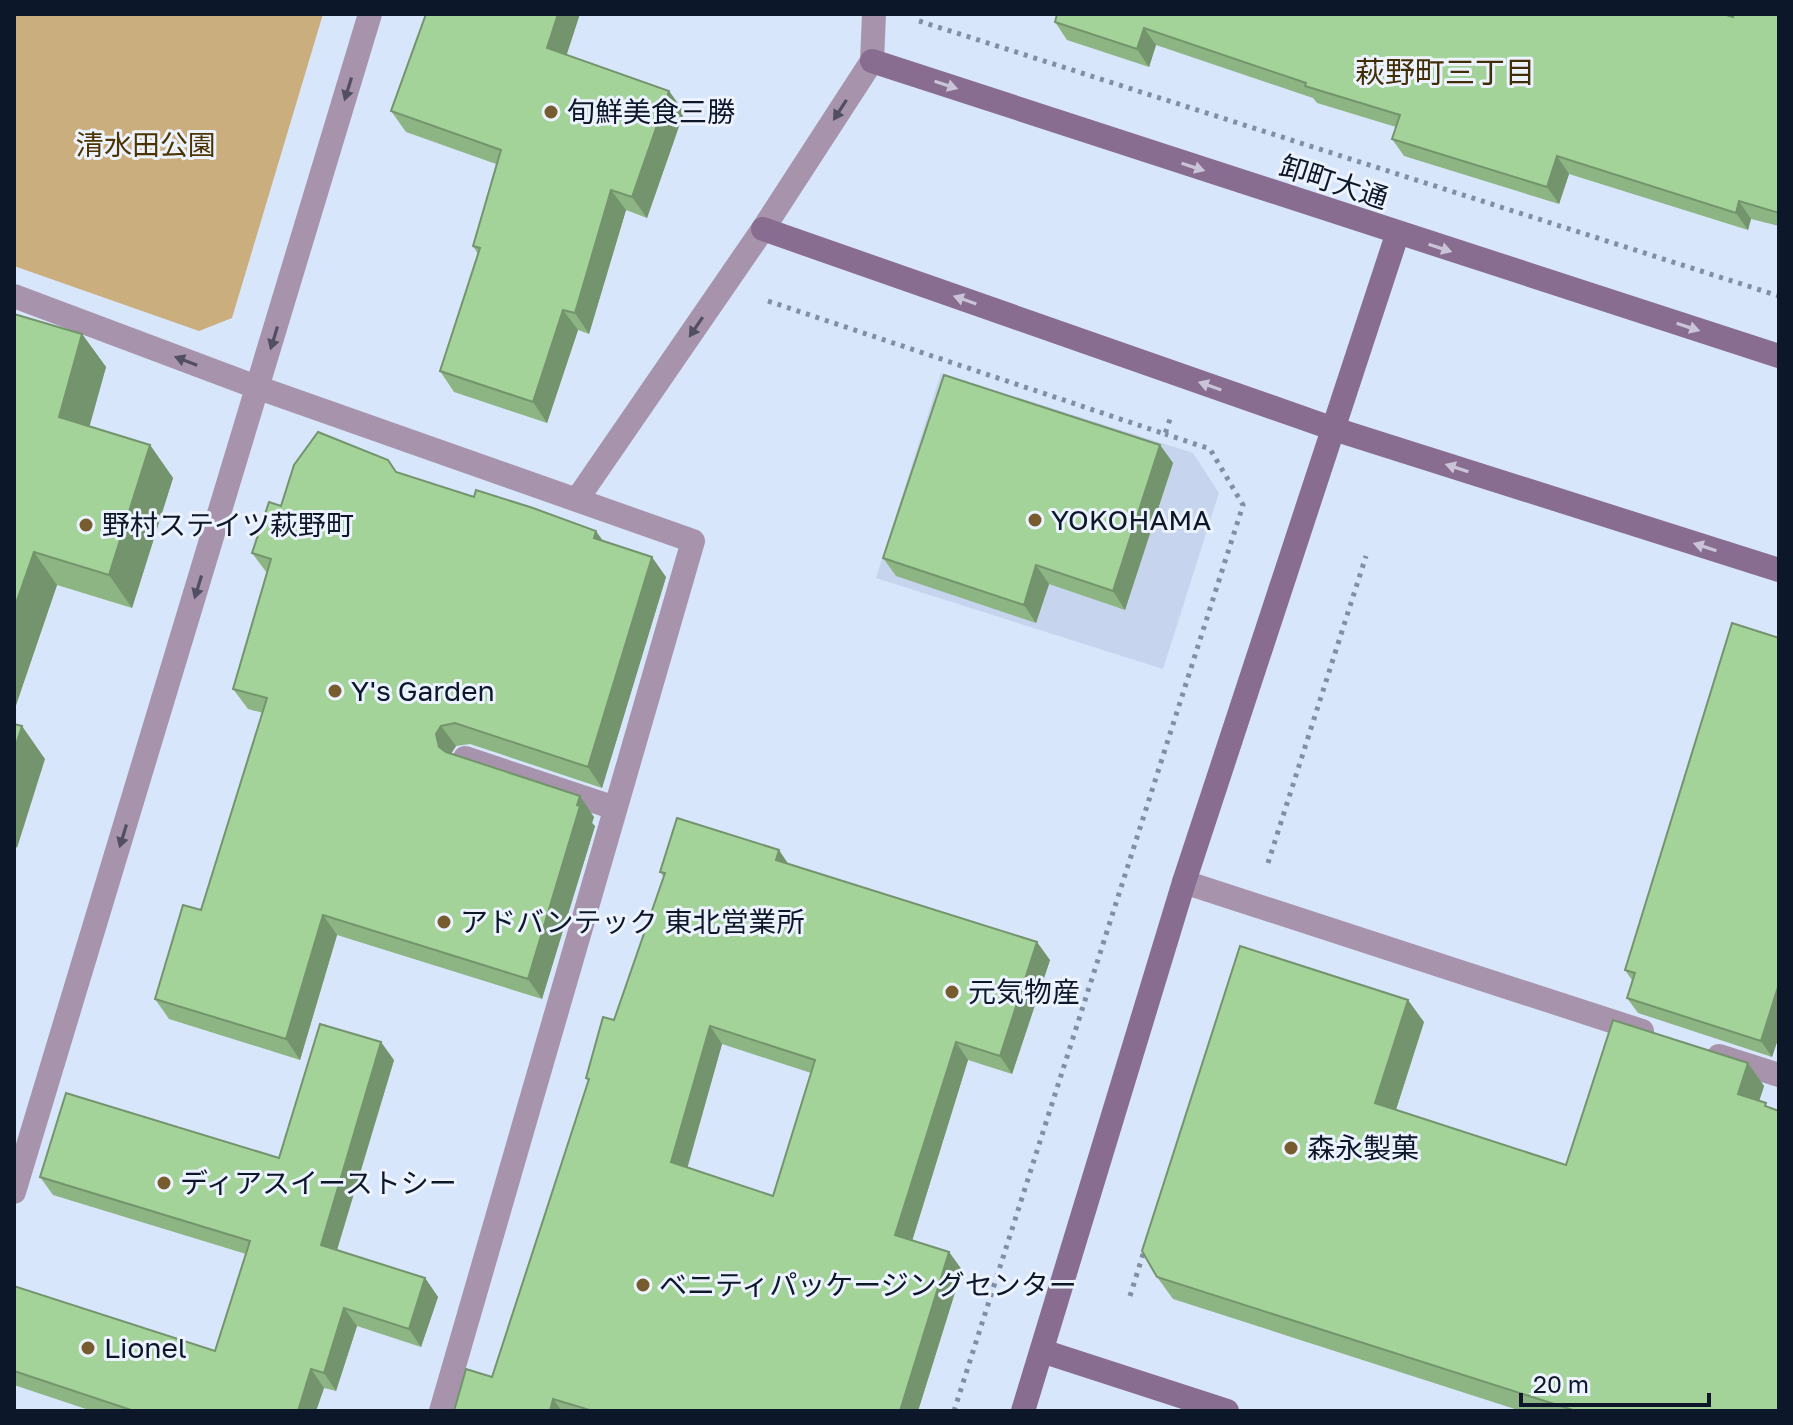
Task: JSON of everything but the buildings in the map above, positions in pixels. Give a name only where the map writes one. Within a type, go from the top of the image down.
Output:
[{"type":"street","points":[[14,1192],[370,14]]},
{"type":"street","points":[[578,498],[724,287],[872,61],[874,14]]},
{"type":"street","name":"卸町大通","points":[[872,61],[1397,235],[1779,356]]},
{"type":"street","points":[[763,229],[1334,429],[1779,570]]},
{"type":"street","points":[[1023,1411],[1184,882],[1397,235]]},
{"type":"street","points":[[14,296],[259,388],[693,541],[441,1411]]},
{"type":"street","points":[[465,758],[615,808]]},
{"type":"street","points":[[1184,882],[1659,1036]]},
{"type":"street","points":[[1689,1046],[1779,1075]]},
{"type":"street","points":[[1042,1351],[1227,1411]]},
{"type":"path","points":[[912,19],[1779,296]]},
{"type":"path","points":[[724,287],[1210,449],[1243,505],[954,1411]]},
{"type":"path","points":[[1165,434],[1173,411]]},
{"type":"path","points":[[1268,864],[1366,556]]},
{"type":"path","points":[[1130,1296],[1149,1237]]},
{"type":"shaded area","name":"YOKOHAMA","points":[[941,373],[1193,453],[1219,493],[1163,669],[876,578]]},
{"type":"green space","name":"清水田公園","points":[[14,14],[323,14],[232,318],[199,331],[14,266]]},
{"type":"place","name":"旬鮮美食三勝","points":[[551,112]]},
{"type":"place","name":"YOKOHAMA","points":[[1035,520]]},
{"type":"place","name":"野村ステイツ萩野町","points":[[86,525]]},
{"type":"place","name":"Y's Garden","points":[[335,691]]},
{"type":"place","name":"アドバンテック 東北営業所","points":[[444,922]]},
{"type":"place","name":"元気物産","points":[[952,992]]},
{"type":"place","name":"森永製菓","points":[[1291,1148]]},
{"type":"place","name":"ディアスイーストシー","points":[[164,1183]]},
{"type":"place","name":"ベニティパッケージングセンター","points":[[643,1285]]},
{"type":"place","name":"Lionel","points":[[88,1348]]},
{"type":"district","name":"萩野町三丁目","points":[[1445,73]]}]
